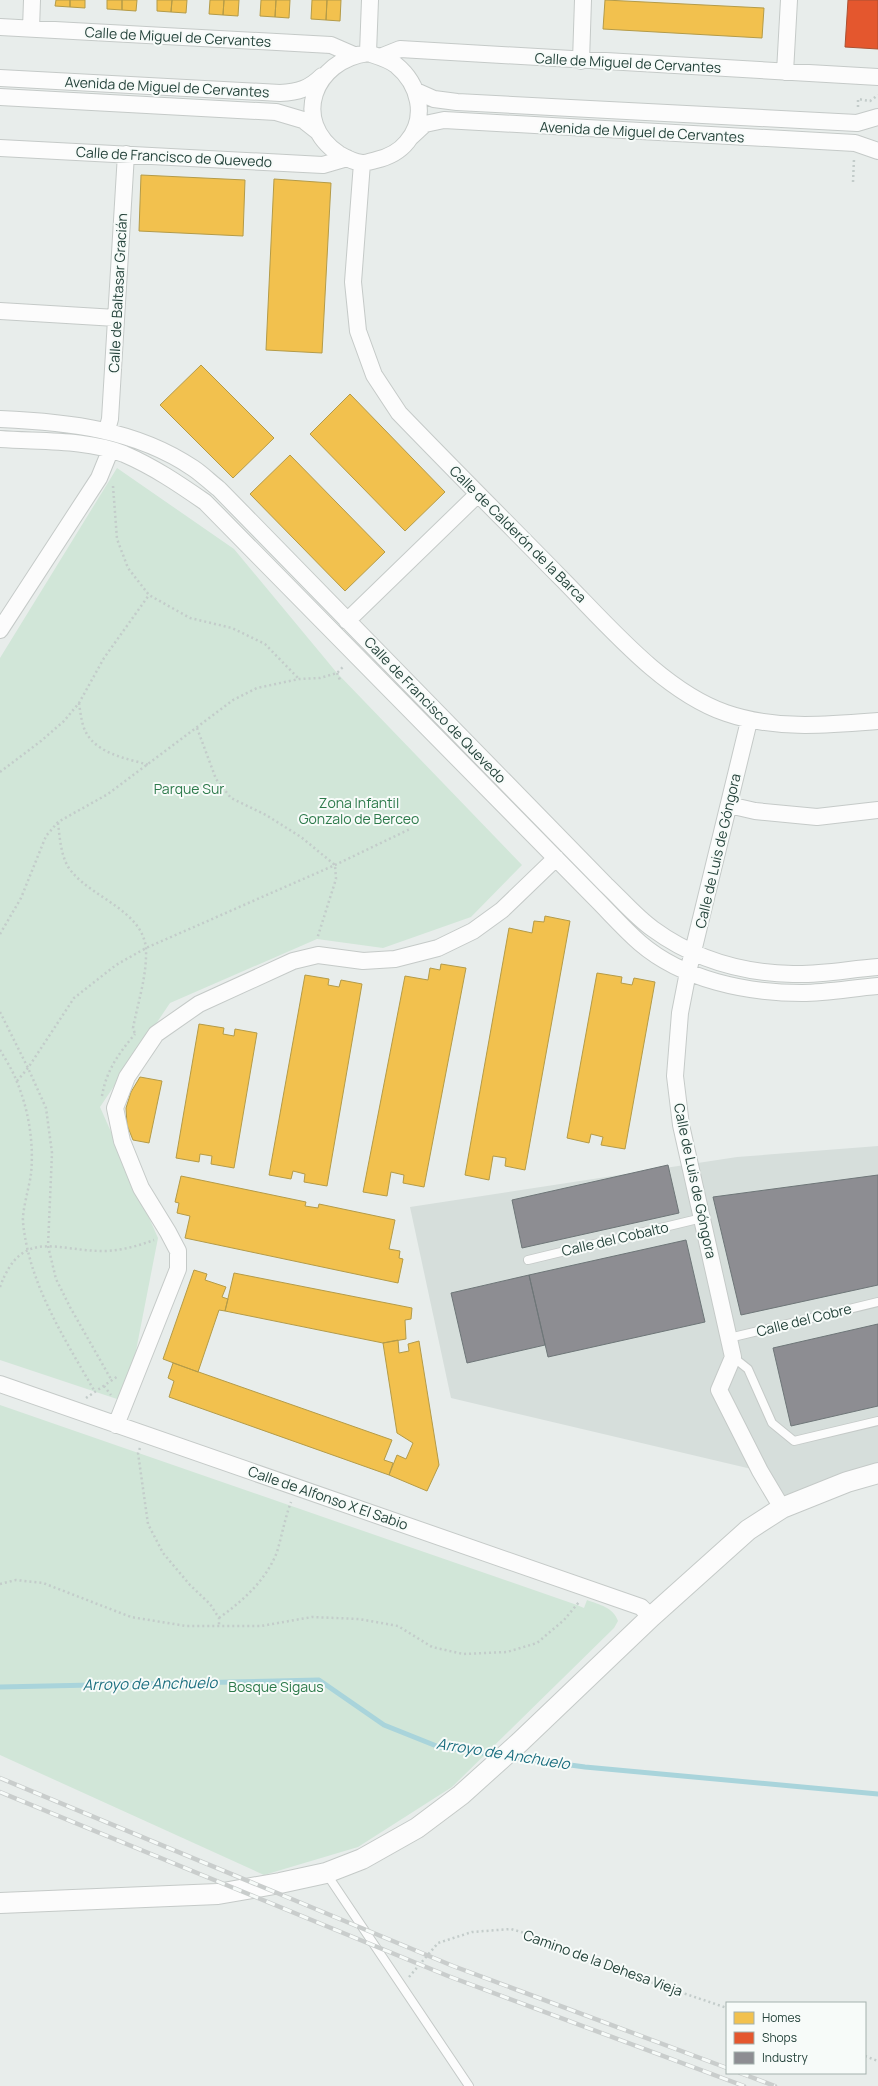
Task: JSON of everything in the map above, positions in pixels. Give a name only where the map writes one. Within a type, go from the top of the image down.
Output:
[{"type":"street","points":[[30,29],[32,0]]},
{"type":"street","points":[[367,55],[370,0]]},
{"type":"street","points":[[581,61],[583,0]]},
{"type":"street","points":[[785,72],[789,0]]},
{"type":"street","name":"Calle de Miguel de Cervantes","points":[[0,27],[331,46],[367,55],[400,49],[581,61],[878,77]]},
{"type":"street","points":[[367,55],[395,64],[411,80],[416,91],[419,108],[416,127],[411,137],[403,147],[388,157],[354,160],[328,146],[317,131],[312,112],[313,100],[320,81],[328,71],[367,55]]},
{"type":"street","name":"Avenida de Miguel de Cervantes","points":[[0,78],[298,92],[312,85],[328,71]]},
{"type":"street","name":"Avenida de Miguel de Cervantes","points":[[416,91],[434,99],[457,102],[857,123],[878,117]]},
{"type":"street","name":"Avenida de Miguel de Cervantes","points":[[0,97],[276,112],[304,120],[317,131]]},
{"type":"street","name":"Avenida de Miguel de Cervantes","points":[[411,137],[425,124],[444,120],[855,143],[878,151]]},
{"type":"street","name":"Calle de Francisco de Quevedo","points":[[0,148],[323,166],[354,160]]},
{"type":"street","name":"Calle de Baltasar Gracián","points":[[107,430],[110,419],[126,154]]},
{"type":"street","name":"Calle de Calderón de la Barca","points":[[354,160],[353,282],[358,331],[374,375],[399,413],[653,670],[687,694],[724,713],[749,721],[814,726],[878,721]]},
{"type":"street","points":[[0,311],[116,318]]},
{"type":"street","name":"Calle de Francisco de Quevedo","points":[[0,419],[84,426],[107,430],[157,448],[193,468],[219,489],[606,885],[652,928],[678,945],[714,962],[748,971],[794,974],[878,967]]},
{"type":"street","name":"Calle de Francisco de Quevedo","points":[[0,440],[82,444],[123,454],[167,475],[205,502],[640,943],[659,956],[688,972],[746,989],[803,993],[878,986]]},
{"type":"street","points":[[0,630],[98,478],[110,451]]},
{"type":"street","points":[[347,621],[478,494]]},
{"type":"street","name":"Calle de Luis de Góngora","points":[[733,1357],[680,1125],[675,1076],[680,1013],[688,972],[749,721]]},
{"type":"street","points":[[729,805],[755,810],[817,816],[878,810]]},
{"type":"street","points":[[116,1425],[178,1269],[178,1251],[141,1188],[122,1141],[115,1108],[127,1077],[156,1034],[199,1004],[293,961],[318,955],[363,961],[394,959],[438,948],[472,931],[502,910],[556,858]]},
{"type":"street","points":[[733,1357],[719,1390],[760,1471],[782,1508]]},
{"type":"street","name":"Calle de Alfonso X El Sabio","points":[[0,1384],[641,1606],[651,1617]]},
{"type":"street","points":[[0,1903],[218,1894],[280,1883],[326,1872],[362,1859],[417,1828],[482,1777],[651,1617],[748,1530],[782,1508],[841,1484],[878,1473]]},
{"type":"lane","name":"Calle del Cobalto","points":[[528,1260],[702,1218]]},
{"type":"lane","name":"Calle del Cobre","points":[[729,1338],[878,1302]]},
{"type":"lane","points":[[733,1357],[748,1369],[772,1423],[794,1441],[878,1421]]},
{"type":"lane","points":[[326,1872],[470,2086]]},
{"type":"path","points":[[98,478],[113,483],[117,539],[128,568],[149,595],[190,618],[232,628],[265,644],[299,678]]},
{"type":"path","points":[[0,772],[41,741],[64,721],[79,703],[104,658],[149,595]]},
{"type":"path","points":[[0,934],[21,898],[46,836],[58,822],[108,794],[233,700],[251,691],[299,678],[320,678],[337,673],[340,680]]},
{"type":"path","points":[[79,703],[83,726],[94,744],[114,756],[148,765]]},
{"type":"path","points":[[197,728],[216,779],[232,798],[266,815],[295,834],[335,866],[336,879],[317,939],[318,955]]},
{"type":"path","points":[[58,822],[62,852],[71,872],[92,892],[126,915],[139,929],[146,948],[144,975],[132,1028],[136,1034]]},
{"type":"path","points":[[17,1081],[28,1068],[74,998],[116,965],[146,948],[335,866],[410,829]]},
{"type":"path","points":[[310,941],[317,939]]},
{"type":"path","points":[[0,1012],[46,1108],[52,1153],[48,1246],[56,1279],[112,1381]]},
{"type":"path","points":[[101,1100],[103,1087],[114,1060],[140,1030]]},
{"type":"path","points":[[0,1050],[17,1081],[27,1113],[33,1152],[29,1189],[22,1221],[37,1284],[52,1316],[95,1392]]},
{"type":"path","points":[[0,1287],[14,1259],[28,1249],[48,1246],[106,1251],[135,1247],[158,1238],[168,1232]]},
{"type":"path","points":[[84,1399],[119,1376],[122,1369]]},
{"type":"path","points":[[144,1434],[138,1453],[148,1524],[163,1554],[190,1585],[210,1604],[219,1618],[219,1627]]},
{"type":"path","points":[[219,1618],[233,1608],[265,1578],[276,1552],[296,1486]]},
{"type":"path","points":[[0,1584],[16,1580],[43,1583],[131,1617],[186,1626],[261,1626],[312,1617],[359,1619],[398,1626],[432,1647],[463,1654],[506,1652],[537,1643],[564,1620],[577,1605],[586,1588]]},
{"type":"path","name":"Camino de la Dehesa Vieja","points":[[402,1986],[438,1943],[472,1932],[510,1929],[541,1938],[633,1976],[726,2008]]},
{"type":"path","points":[[866,2056],[878,2061]]},
{"type":"shaded area","points":[[878,1146],[878,1473],[782,1508],[760,1471],[451,1398],[410,1207],[737,1157]]},
{"type":"green space","name":"Parque Sur","points":[[117,468],[234,549],[337,673],[522,865],[471,917],[383,948],[317,939],[170,1003],[100,1107],[158,1238],[126,1402],[0,1360],[0,658]]},
{"type":"green space","name":"Bosque Sigaus","points":[[0,1405],[584,1608],[587,1600],[601,1605],[609,1610],[616,1616],[618,1621],[614,1628],[452,1787],[358,1847],[264,1875],[0,1755]]},
{"type":"building: Homes","points":[[56,0],[70,0],[70,7],[55,6]]},
{"type":"building: Homes","points":[[70,0],[85,0],[85,8],[70,7]]},
{"type":"building: Homes","points":[[107,0],[122,0],[122,10],[107,9]]},
{"type":"building: Homes","points":[[122,0],[137,0],[136,11],[122,10]]},
{"type":"building: Homes","points":[[157,0],[172,0],[171,12],[157,11]]},
{"type":"building: Homes","points":[[172,0],[187,0],[186,13],[171,12]]},
{"type":"building: Homes","points":[[210,0],[224,0],[223,15],[209,14]]},
{"type":"building: Homes","points":[[224,0],[239,0],[238,16],[223,15]]},
{"type":"building: Homes","points":[[261,0],[276,0],[275,17],[260,16]]},
{"type":"building: Homes","points":[[276,0],[290,0],[289,18],[275,17]]},
{"type":"building: Homes","points":[[312,0],[327,0],[326,20],[311,19]]},
{"type":"building: Homes","points":[[327,0],[341,0],[340,21],[326,20]]},
{"type":"building: Homes","points":[[605,0],[764,8],[762,38],[603,29]]},
{"type":"building: Homes","points":[[141,175],[245,180],[243,236],[139,231]]},
{"type":"building: Homes","points":[[274,179],[331,183],[322,353],[266,350]]},
{"type":"building: Homes","points":[[201,365],[274,438],[233,478],[160,405]]},
{"type":"building: Homes","points":[[350,394],[445,492],[405,531],[310,434]]},
{"type":"building: Homes","points":[[290,455],[385,552],[345,591],[250,494]]},
{"type":"building: Homes","points":[[545,916],[570,921],[525,1170],[505,1166],[506,1158],[493,1156],[489,1180],[465,1175],[509,928],[532,933],[534,921],[544,922]]},
{"type":"building: Homes","points":[[441,964],[466,968],[424,1187],[403,1183],[404,1175],[391,1172],[387,1196],[363,1192],[405,976],[428,980],[430,968],[440,970]]},
{"type":"building: Homes","points":[[597,973],[622,977],[621,983],[632,985],[634,978],[655,982],[625,1149],[601,1145],[603,1137],[591,1134],[589,1143],[567,1138]]},
{"type":"building: Homes","points":[[305,975],[329,979],[328,985],[339,987],[341,980],[362,984],[327,1186],[304,1182],[305,1174],[293,1171],[291,1179],[269,1175]]},
{"type":"building: Homes","points":[[199,1024],[224,1028],[223,1034],[234,1036],[235,1029],[257,1033],[234,1168],[211,1164],[212,1156],[200,1154],[199,1162],[176,1158]]},
{"type":"building: Homes","points":[[140,1077],[162,1081],[149,1143],[133,1140],[127,1125],[126,1108],[131,1092]]},
{"type":"building: Homes","points":[[181,1176],[306,1202],[305,1206],[318,1208],[319,1204],[395,1220],[389,1249],[400,1251],[399,1258],[403,1259],[398,1283],[185,1238],[190,1216],[177,1213],[179,1203],[175,1202]]},
{"type":"building: Homes","points":[[194,1270],[207,1274],[205,1280],[226,1287],[222,1297],[228,1299],[225,1311],[219,1310],[198,1372],[163,1359]]},
{"type":"building: Homes","points":[[234,1273],[412,1308],[411,1319],[405,1320],[406,1339],[383,1343],[225,1311]]},
{"type":"building: Homes","points":[[398,1340],[399,1353],[409,1351],[408,1344],[419,1341],[439,1465],[427,1491],[389,1475],[397,1455],[406,1459],[413,1443],[397,1433],[383,1343]]},
{"type":"building: Homes","points":[[173,1363],[392,1440],[384,1460],[393,1463],[389,1475],[169,1397],[174,1381],[168,1378]]},
{"type":"building: Shops","points":[[848,0],[878,0],[878,49],[845,47]]},
{"type":"building: Industry","points":[[668,1165],[679,1213],[522,1248],[512,1200]]},
{"type":"building: Industry","points":[[878,1175],[878,1285],[741,1315],[713,1197]]},
{"type":"building: Industry","points":[[686,1240],[705,1322],[548,1357],[529,1275]]},
{"type":"building: Industry","points":[[529,1275],[545,1345],[467,1363],[451,1293]]},
{"type":"building: Industry","points":[[878,1324],[878,1406],[791,1426],[773,1348]]},
{"type":"waterway","name":"Arroyo de Anchuelo","points":[[0,1687],[319,1680],[384,1725],[439,1747],[497,1755]]},
{"type":"waterway","name":"Arroyo de Anchuelo","points":[[511,1757],[585,1767],[878,1794]]},
{"type":"railway","points":[[0,1778],[453,1966],[726,2068]]},
{"type":"railway","points":[[0,1792],[448,1976],[744,2086]]},
{"type":"railway","points":[[743,2074],[775,2086]]},
{"type":"park label","name":"Zona Infantil Gonzalo de Berceo","points":[[359,812]]}]
